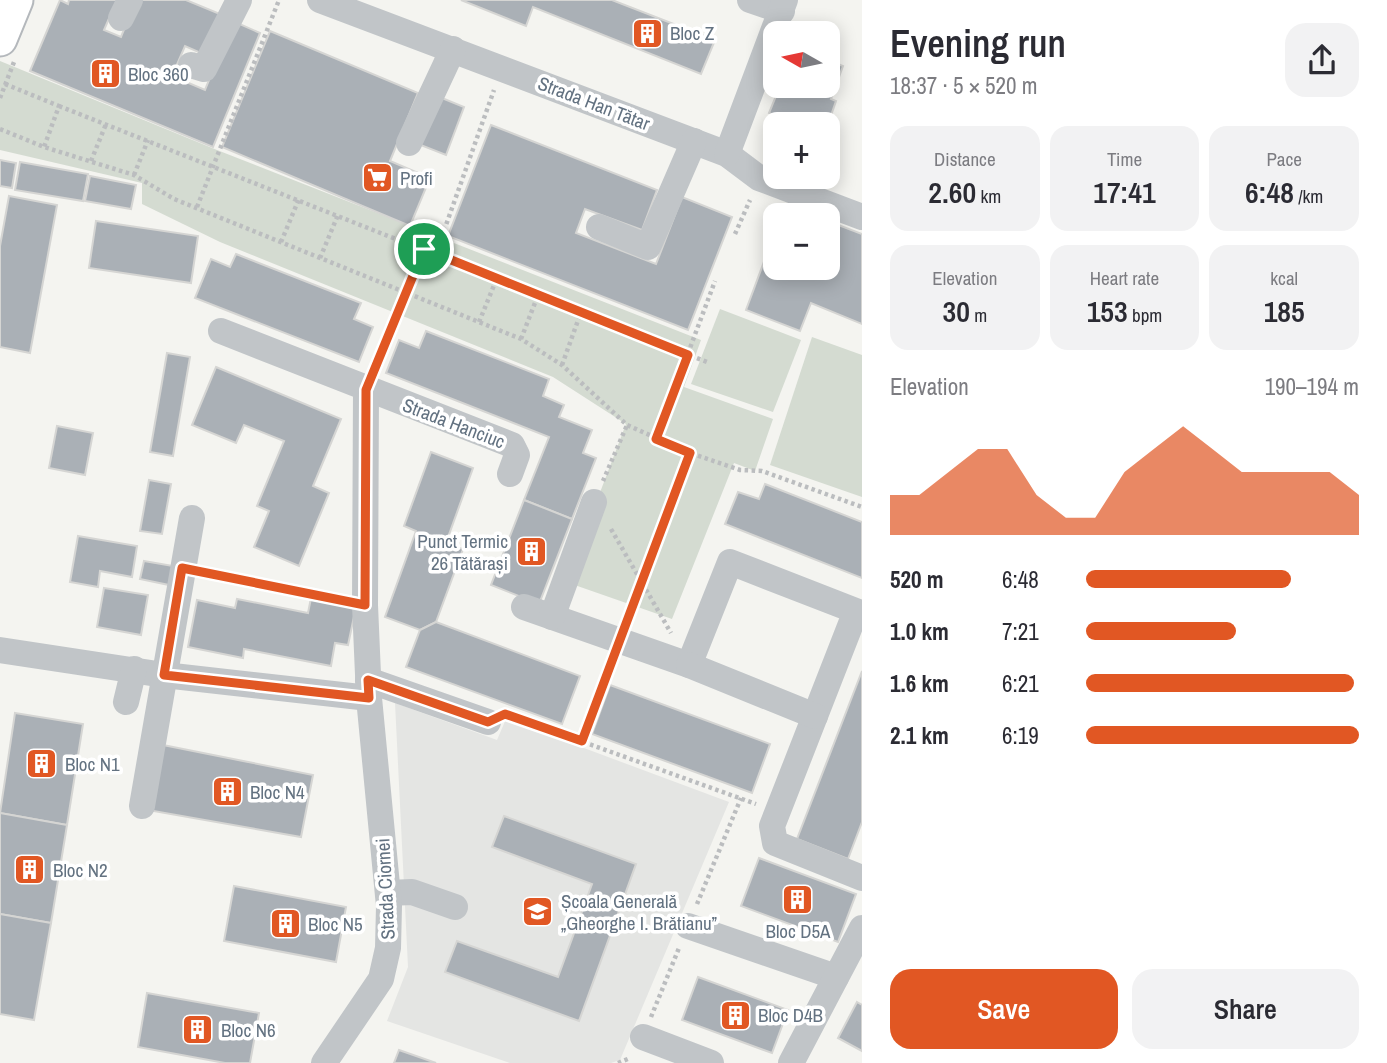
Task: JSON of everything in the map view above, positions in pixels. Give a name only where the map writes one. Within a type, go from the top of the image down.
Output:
[{"type":"main road","points":[[0,40],[16,0]]},
{"type":"street","points":[[191,65],[204,69],[239,0]]},
{"type":"street","name":"Strada Han Tătar","points":[[320,0],[727,154],[759,178],[862,217]]},
{"type":"street","points":[[727,154],[784,6],[750,0]]},
{"type":"street","points":[[409,143],[453,49]]},
{"type":"street","points":[[599,227],[648,247],[694,141]]},
{"type":"street","name":"Strada Hanciuc","points":[[221,331],[512,445],[517,455],[510,474]]},
{"type":"street","points":[[366,390],[365,605],[369,689]]},
{"type":"street","points":[[552,617],[594,502]]},
{"type":"street","points":[[142,806],[192,518]]},
{"type":"street","points":[[689,665],[730,562],[856,611],[772,827],[775,843],[862,878]]},
{"type":"street","points":[[524,607],[689,665],[815,716]]},
{"type":"street","points":[[0,650],[134,668],[164,675],[369,689],[488,722]]},
{"type":"street","points":[[126,702],[134,668]]},
{"type":"street","name":"Strada Ciornei","points":[[324,1063],[381,979],[388,948],[388,893],[369,689]]},
{"type":"street","points":[[388,893],[412,892],[455,907]]},
{"type":"street","points":[[688,926],[836,977]]},
{"type":"street","points":[[790,1063],[862,928]]},
{"type":"street","points":[[643,1037],[711,1063]]},
{"type":"path","points":[[197,207],[215,166],[217,150],[279,0]]},
{"type":"path","points":[[366,390],[424,249],[446,225],[502,68]]},
{"type":"path","points":[[5,84],[707,362]]},
{"type":"path","points":[[44,146],[59,106]]},
{"type":"path","points":[[91,162],[106,124]]},
{"type":"path","points":[[0,129],[134,175],[174,200],[522,339],[562,365],[627,425],[656,439],[740,470],[762,471],[862,508]]},
{"type":"path","points":[[134,175],[148,140]]},
{"type":"path","points":[[281,242],[299,199]]},
{"type":"path","points":[[320,258],[338,215]]},
{"type":"path","points":[[735,234],[744,215]]},
{"type":"path","points":[[479,322],[497,278]]},
{"type":"path","points":[[656,439],[716,281]]},
{"type":"path","points":[[522,339],[538,295]]},
{"type":"path","points":[[562,365],[581,312]]},
{"type":"path","points":[[627,425],[594,502],[689,665]]},
{"type":"path","points":[[582,741],[690,453]]},
{"type":"path","points":[[182,568],[365,605]]},
{"type":"path","points":[[488,722],[505,714],[778,811]]},
{"type":"path","points":[[736,808],[741,798]]},
{"type":"shaded area","points":[[0,61],[217,150],[701,340],[684,387],[773,419],[755,471],[734,463],[672,619],[566,582],[626,424],[553,377],[220,242],[142,204],[142,183],[0,150]]},
{"type":"shaded area","points":[[720,309],[801,340],[773,412],[691,384]]},
{"type":"shaded area","points":[[812,337],[862,355],[862,497],[770,465]]},
{"type":"shaded area","points":[[395,703],[497,740],[506,719],[729,802],[620,1060],[611,1063],[510,1063],[387,1021],[408,967]]},
{"type":"building","name":"Bloc 360","points":[[60,0],[68,4],[69,0],[117,0],[104,30],[121,37],[136,0],[186,0],[220,14],[203,54],[185,46],[172,76],[205,90],[233,21],[260,33],[213,147],[30,71]]},
{"type":"building","name":"Bloc Z","points":[[461,0],[612,0],[715,40],[701,74],[533,7],[526,26]]},
{"type":"building","points":[[270,31],[418,93],[390,161],[430,178],[410,226],[222,147]]},
{"type":"building","points":[[437,96],[464,107],[446,155],[418,144]]},
{"type":"building","points":[[775,98],[831,98],[836,101],[832,112],[769,112]]},
{"type":"building","points":[[491,125],[657,190],[642,230],[585,209],[576,233],[656,264],[682,197],[732,217],[688,330],[448,236]]},
{"type":"building","points":[[0,160],[16,163],[12,188],[0,186]]},
{"type":"building","points":[[20,162],[88,174],[83,201],[15,190]]},
{"type":"building","points":[[90,176],[136,185],[131,209],[85,201]]},
{"type":"building","points":[[9,196],[57,205],[30,353],[0,347],[0,246]]},
{"type":"building","points":[[96,221],[198,236],[191,283],[89,268]]},
{"type":"building","points":[[840,226],[862,234],[862,324],[811,303],[800,331],[746,310],[763,264],[763,280],[840,280]]},
{"type":"building","points":[[236,254],[361,303],[354,319],[373,327],[359,362],[195,298],[211,259],[230,267]]},
{"type":"building","points":[[426,331],[549,379],[543,396],[564,405],[559,417],[592,430],[583,453],[596,458],[572,519],[524,500],[549,437],[386,373],[399,340],[419,348]]},
{"type":"building","points":[[167,353],[190,357],[173,456],[150,452]]},
{"type":"building","points":[[216,367],[341,419],[313,486],[329,493],[299,566],[254,547],[269,511],[257,506],[284,441],[244,425],[236,443],[192,425]]},
{"type":"building","points":[[57,426],[93,433],[85,475],[49,468]]},
{"type":"building","points":[[431,452],[473,468],[446,543],[463,549],[436,622],[420,630],[385,617],[416,531],[404,526]]},
{"type":"building","points":[[149,480],[171,484],[162,534],[140,531]]},
{"type":"building","points":[[765,484],[862,522],[862,578],[725,524],[738,492],[759,499]]},
{"type":"building","name":"Punct Termic 26 Tătărași","points":[[524,500],[572,519],[539,604],[491,585]]},
{"type":"building","points":[[78,536],[137,546],[132,577],[100,571],[98,587],[70,582]]},
{"type":"building","points":[[144,561],[173,566],[169,585],[140,579]]},
{"type":"building","points":[[104,588],[148,595],[141,635],[97,627]]},
{"type":"building","points":[[311,598],[356,607],[348,645],[335,643],[331,666],[244,649],[243,658],[188,647],[197,600],[235,608],[237,599],[308,613]]},
{"type":"building","points":[[436,622],[580,676],[562,724],[406,667],[420,630]]},
{"type":"building","points":[[862,671],[862,822],[848,859],[797,839]]},
{"type":"building","points":[[610,685],[770,744],[752,793],[592,734]]},
{"type":"building","name":"Bloc N1","points":[[15,713],[83,724],[67,825],[0,813]]},
{"type":"building","name":"Bloc N4","points":[[153,743],[313,775],[301,837],[142,809]]},
{"type":"building","name":"Bloc N2","points":[[0,813],[67,825],[51,923],[0,914]]},
{"type":"building","points":[[504,816],[636,864],[579,1021],[445,972],[457,941],[558,977],[592,884],[492,847]]},
{"type":"building","name":"Bloc D5A","points":[[759,858],[856,894],[838,942],[741,906]]},
{"type":"building","name":"Bloc N5","points":[[234,886],[346,907],[336,962],[224,941]]},
{"type":"building","points":[[0,914],[51,923],[34,1020],[0,1014]]},
{"type":"building","name":"Bloc D4B","points":[[698,977],[788,1010],[772,1053],[682,1020]]},
{"type":"building","name":"Bloc N6","points":[[147,993],[259,1013],[250,1063],[225,1063],[138,1047]]},
{"type":"building","points":[[857,1002],[862,1005],[862,1051],[838,1038]]},
{"type":"building","points":[[399,1050],[436,1063],[394,1063]]},
{"type":"place","name":"Bloc Z","points":[[647,33]]},
{"type":"place","name":"Bloc 360","points":[[105,74]]},
{"type":"place","name":"Profi","points":[[377,178]]},
{"type":"place","name":"Punct Termic 26 Tătărași","points":[[531,552]]},
{"type":"place","name":"Bloc N1","points":[[42,764]]},
{"type":"place","name":"Bloc N4","points":[[227,792]]},
{"type":"place","name":"Bloc N2","points":[[30,870]]},
{"type":"place","name":"Bloc D5A","points":[[798,900]]},
{"type":"place","name":"Școala Generală „Gheorghe I. Brătianu”","points":[[538,912]]},
{"type":"place","name":"Bloc N5","points":[[285,924]]},
{"type":"place","name":"Bloc D4B","points":[[735,1015]]},
{"type":"place","name":"Bloc N6","points":[[198,1030]]},
{"type":"route","points":[[424,249],[688,355],[656,439],[690,453],[582,741],[505,714],[488,722],[368,680],[369,698],[164,675],[182,568],[365,605],[366,390],[424,249]]}]
